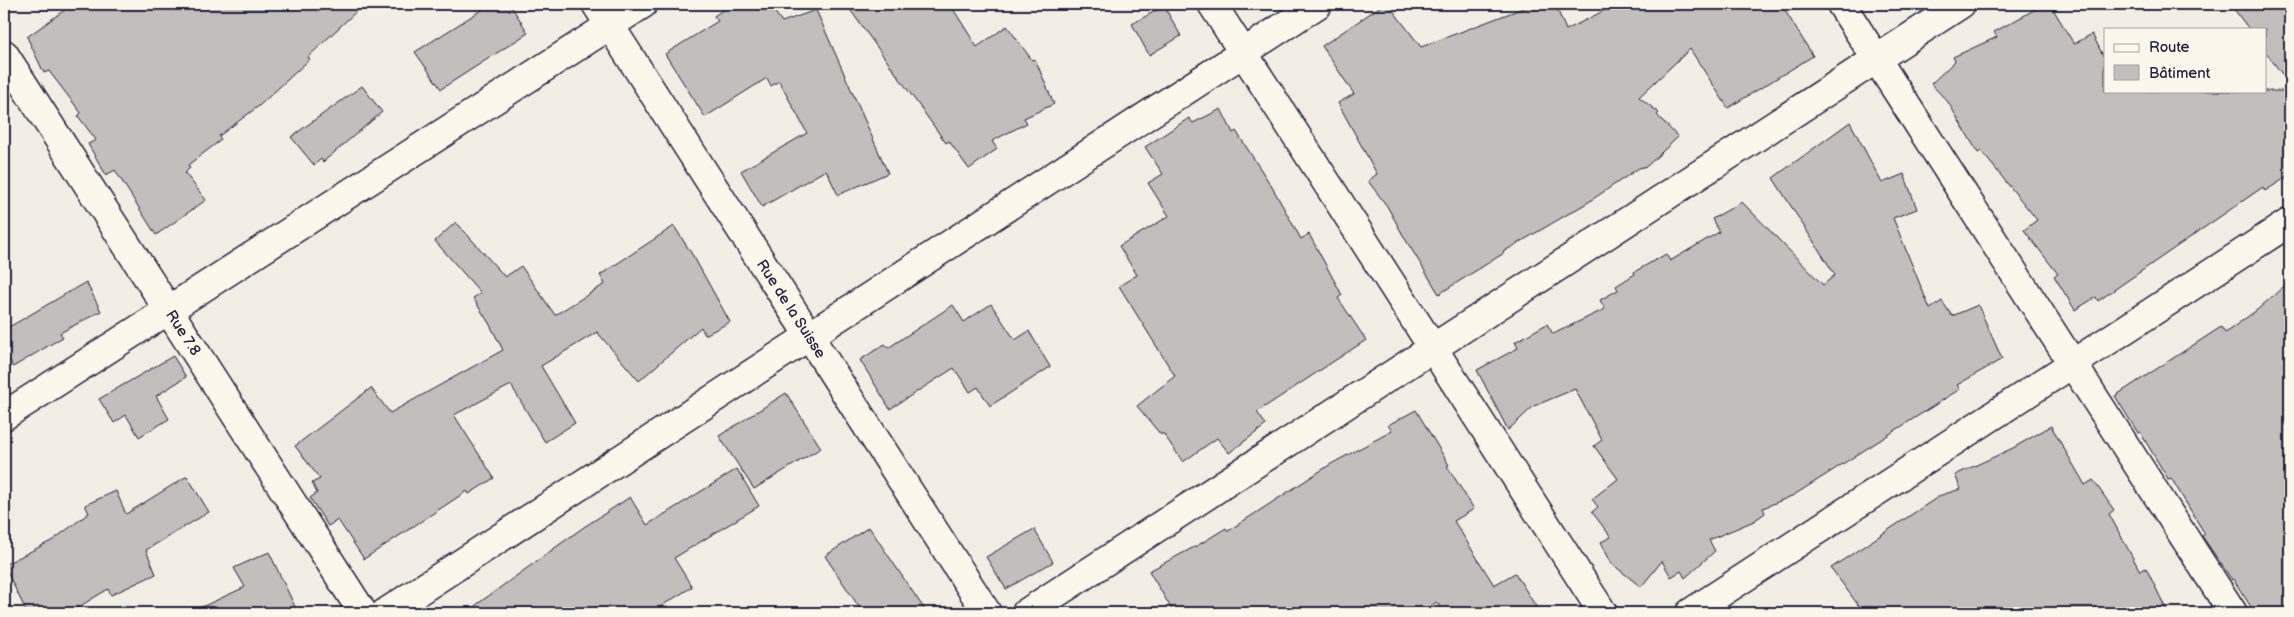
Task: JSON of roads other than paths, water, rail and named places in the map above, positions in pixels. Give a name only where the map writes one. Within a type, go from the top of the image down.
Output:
[{"type":"street","points":[[4,416],[168,310],[603,14],[643,4]]},
{"type":"street","points":[[1212,4],[1603,613]]},
{"type":"street","points":[[385,613],[1318,4]]},
{"type":"street","points":[[1841,4],[2233,613]]},
{"type":"street","points":[[1026,613],[1961,4]]},
{"type":"street","name":"Rue de la Suisse","points":[[603,14],[987,613]]},
{"type":"street","name":"Rue 7.8","points":[[4,54],[363,613]]},
{"type":"street","points":[[1690,613],[2290,222]]}]
